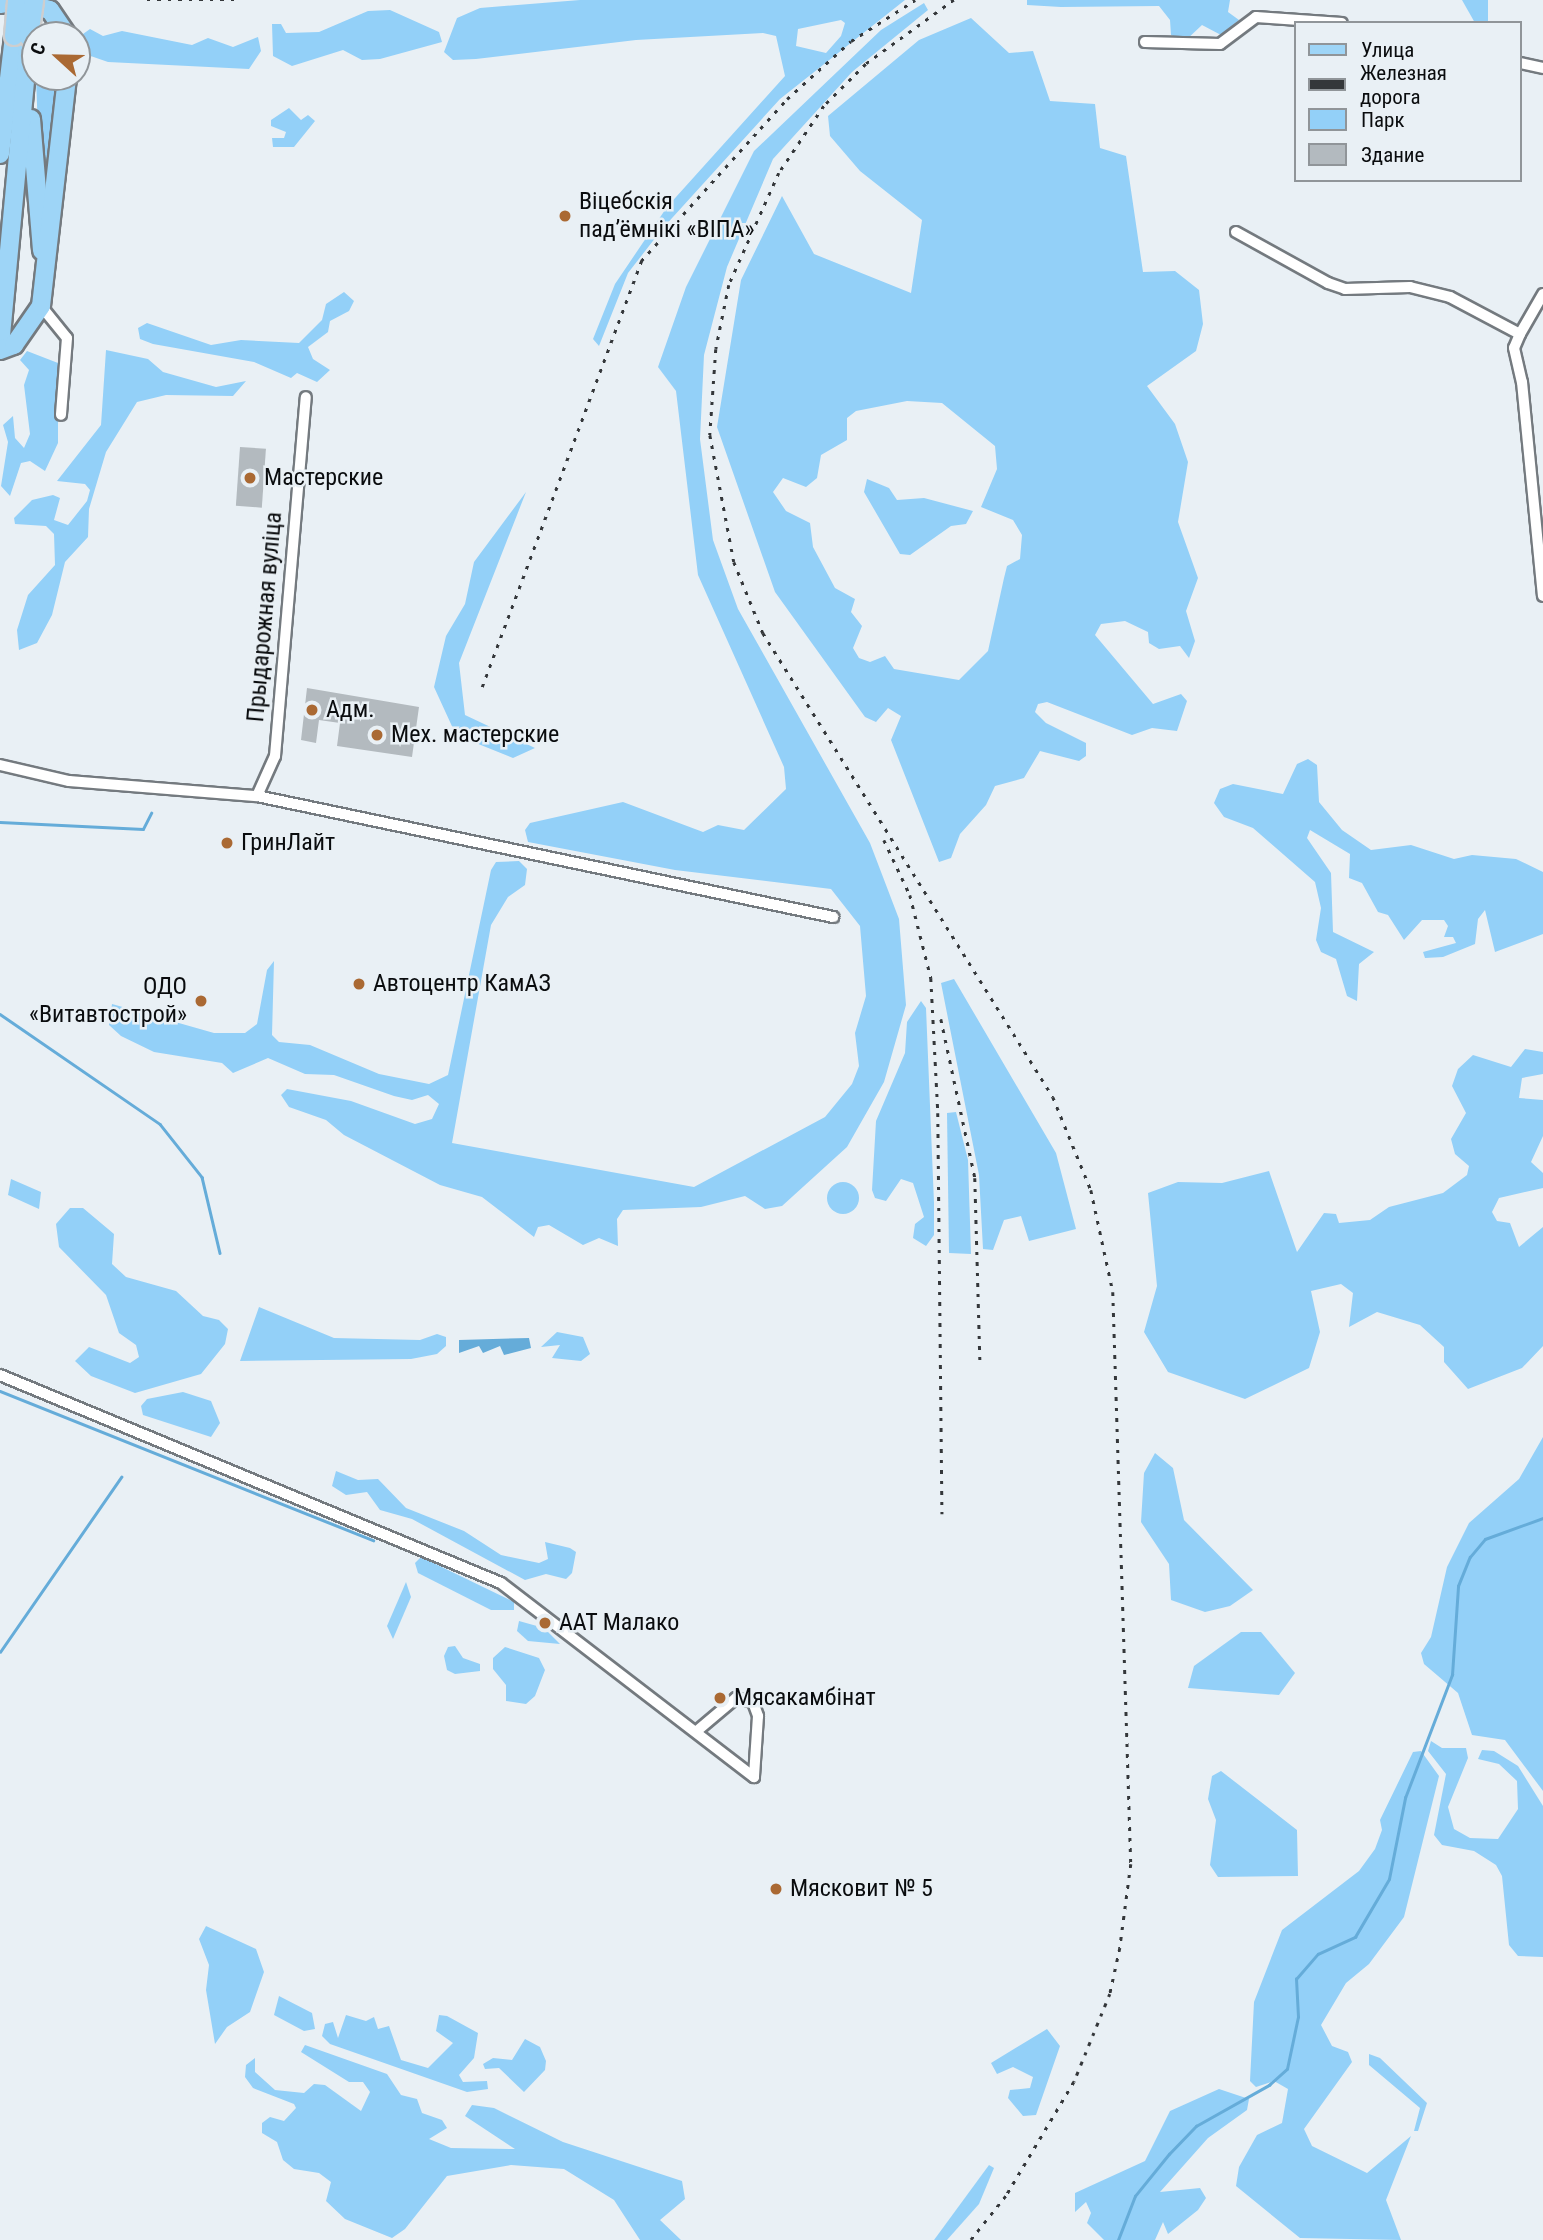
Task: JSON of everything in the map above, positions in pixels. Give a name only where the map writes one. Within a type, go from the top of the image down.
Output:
[{"type":"main road","points":[[17,0],[21,30]]},
{"type":"main road","points":[[27,21],[34,0]]},
{"type":"main road","points":[[0,4],[20,1],[50,10],[58,21]]},
{"type":"main road","points":[[0,153],[21,42]]},
{"type":"main road","points":[[26,91],[0,348],[14,345],[42,298],[45,220],[65,91]]},
{"type":"main road","points":[[29,91],[45,220]]},
{"type":"street","points":[[1145,42],[1220,44],[1256,17],[1313,21]]},
{"type":"street","points":[[1522,63],[1543,68]]},
{"type":"street","points":[[1236,232],[1328,283],[1345,289],[1410,287],[1450,297],[1520,334]]},
{"type":"street","points":[[1543,293],[1514,348],[1522,382],[1543,596]]},
{"type":"street","points":[[42,298],[67,338],[61,415]]},
{"type":"street","name":"Прыдарожная вуліца","points":[[257,796],[275,756],[306,397]]},
{"type":"street","points":[[0,765],[69,781],[257,796],[833,917]]},
{"type":"street","points":[[0,1375],[501,1583],[698,1730],[754,1777],[758,1716],[752,1702],[736,1698],[698,1730]]},
{"type":"green space","points":[[580,0],[905,0],[780,99],[663,228],[628,273],[599,346],[593,339],[615,284],[667,207],[785,76],[776,36],[763,33],[636,40],[453,60],[444,52],[457,18],[480,8]],"holes":[[[841,20],[845,23],[841,36],[826,53],[796,46],[798,29]]]},
{"type":"green space","points":[[1027,0],[1230,0],[1228,12],[1239,20],[1221,35],[1202,25],[1185,41],[1171,35],[1170,20],[1159,6],[1061,7],[1027,5]]},
{"type":"green space","points":[[1462,0],[1488,0],[1488,21],[1474,21]]},
{"type":"green space","points":[[924,3],[928,10],[852,72],[773,159],[727,267],[704,355],[700,439],[713,540],[738,609],[870,843],[899,919],[906,1005],[884,1082],[847,1147],[782,1206],[765,1209],[745,1196],[701,1207],[623,1210],[617,1219],[618,1246],[599,1238],[583,1245],[549,1225],[538,1227],[534,1237],[482,1197],[440,1185],[344,1135],[326,1120],[289,1107],[281,1095],[287,1089],[351,1101],[415,1124],[432,1119],[439,1104],[428,1095],[412,1100],[394,1096],[334,1075],[305,1074],[268,1058],[233,1073],[222,1063],[154,1052],[121,1036],[109,1025],[112,1004],[214,1033],[245,1033],[257,1024],[267,970],[274,961],[272,1035],[279,1042],[310,1045],[379,1074],[429,1084],[448,1075],[491,870],[496,862],[519,861],[527,869],[525,885],[508,897],[491,925],[452,1143],[694,1187],[825,1117],[852,1084],[859,1066],[855,1033],[866,996],[860,926],[831,889],[675,870],[528,842],[525,830],[530,823],[623,802],[703,832],[718,825],[744,830],[786,789],[784,767],[698,575],[676,391],[658,367],[686,287],[754,151],[881,30]]},
{"type":"green space","points":[[390,10],[439,32],[442,42],[380,59],[362,60],[343,50],[292,66],[273,56],[272,24],[281,24],[286,33],[319,32],[368,11]]},
{"type":"green space","points":[[971,18],[1009,53],[1033,51],[1050,101],[1095,104],[1100,148],[1126,156],[1143,272],[1175,271],[1199,290],[1203,324],[1196,351],[1147,386],[1175,424],[1188,462],[1178,522],[1198,578],[1186,611],[1195,641],[1189,658],[1180,646],[1159,649],[1149,643],[1148,632],[1125,621],[1101,624],[1095,635],[1153,704],[1181,694],[1187,701],[1177,731],[1152,728],[1132,735],[1047,702],[1038,704],[1035,712],[1046,723],[1086,743],[1086,756],[1079,761],[1040,751],[1024,778],[995,786],[986,805],[960,834],[951,858],[939,862],[891,740],[901,716],[888,708],[876,722],[865,717],[775,592],[717,427],[741,280],[782,196],[814,254],[911,293],[922,220],[860,171],[830,136],[828,116],[919,40]],"holes":[[[907,401],[942,403],[995,446],[997,469],[981,507],[1013,520],[1022,535],[1020,559],[1007,566],[988,651],[959,680],[894,669],[885,656],[870,662],[859,658],[853,648],[862,626],[851,612],[855,599],[835,588],[813,547],[810,523],[786,511],[773,492],[783,478],[806,487],[817,478],[821,455],[847,440],[847,418],[856,411]]]},
{"type":"green space","points":[[91,30],[103,36],[122,31],[192,45],[208,38],[233,47],[258,37],[261,51],[249,69],[108,62],[91,56]]},
{"type":"green space","points":[[37,91],[59,91],[46,218],[41,216]]},
{"type":"green space","points":[[289,108],[301,120],[308,115],[315,121],[294,147],[273,147],[272,138],[284,138],[286,132],[271,126],[271,120]]},
{"type":"green space","points":[[344,292],[354,301],[349,311],[330,321],[328,332],[308,347],[313,359],[330,370],[317,382],[297,373],[291,378],[254,362],[153,344],[140,339],[138,328],[147,323],[211,345],[241,340],[299,343],[322,320],[326,304]]},
{"type":"green space","points":[[106,350],[148,359],[163,372],[216,387],[246,381],[233,396],[166,395],[137,402],[106,452],[89,509],[88,537],[65,562],[52,615],[37,643],[19,650],[17,630],[28,595],[55,565],[54,534],[46,526],[15,524],[14,518],[32,500],[53,495],[60,498],[54,520],[68,525],[87,501],[90,490],[85,484],[57,481],[101,425]]},
{"type":"green space","points":[[27,351],[58,363],[58,443],[45,471],[30,461],[21,463],[10,496],[1,486],[8,442],[3,425],[13,416],[15,438],[24,448],[30,434],[24,385],[29,370],[20,360]]},
{"type":"green space","points":[[867,479],[889,488],[897,500],[924,498],[973,511],[966,524],[951,526],[910,555],[900,554],[864,492]]},
{"type":"green space","points":[[526,492],[459,663],[465,715],[535,748],[513,758],[456,735],[434,687],[446,636],[465,604],[474,562]]},
{"type":"green space","points":[[1308,759],[1317,765],[1319,802],[1342,830],[1371,850],[1411,845],[1454,859],[1472,855],[1516,859],[1543,872],[1543,934],[1495,952],[1485,910],[1478,919],[1475,944],[1443,957],[1425,958],[1423,952],[1456,943],[1453,937],[1444,937],[1448,926],[1444,920],[1422,920],[1404,940],[1388,915],[1378,912],[1362,883],[1349,878],[1350,854],[1310,830],[1307,838],[1331,873],[1333,932],[1374,952],[1359,964],[1357,1001],[1347,996],[1336,959],[1321,952],[1316,940],[1321,908],[1315,882],[1253,828],[1224,817],[1214,803],[1220,789],[1233,784],[1283,794],[1297,764]]},
{"type":"green space","points":[[954,979],[1056,1153],[1076,1229],[1029,1241],[1021,1216],[1004,1220],[993,1250],[983,1249],[979,1175],[941,983]]},
{"type":"green space","points":[[921,1001],[926,1008],[934,1203],[934,1235],[926,1246],[913,1238],[915,1224],[924,1217],[913,1183],[901,1179],[886,1201],[875,1198],[872,1190],[876,1121],[905,1053],[907,1022]]},
{"type":"green space","points":[[1525,1049],[1543,1052],[1543,1074],[1522,1078],[1519,1098],[1543,1100],[1543,1136],[1531,1162],[1543,1173],[1543,1188],[1499,1198],[1492,1212],[1497,1221],[1510,1223],[1519,1247],[1543,1227],[1543,1346],[1522,1368],[1468,1389],[1444,1362],[1444,1347],[1420,1325],[1377,1312],[1349,1327],[1353,1293],[1341,1284],[1311,1291],[1320,1332],[1309,1368],[1245,1399],[1168,1372],[1144,1332],[1157,1286],[1148,1193],[1178,1182],[1222,1183],[1269,1171],[1297,1252],[1324,1213],[1336,1214],[1339,1223],[1370,1220],[1389,1207],[1443,1193],[1467,1175],[1469,1166],[1455,1154],[1451,1139],[1466,1113],[1452,1086],[1458,1069],[1473,1055],[1511,1067]]},
{"type":"green space","points":[[956,1112],[968,1160],[971,1254],[949,1253],[947,1113]]},
{"type":"green space","points":[[11,1179],[41,1192],[39,1209],[8,1195]]},
{"type":"green space","points":[[843,1182],[854,1187],[859,1198],[854,1209],[843,1214],[832,1209],[827,1198],[832,1187]]},
{"type":"green space","points":[[70,1208],[83,1208],[114,1234],[112,1264],[126,1277],[176,1291],[203,1316],[219,1320],[228,1329],[225,1344],[201,1374],[135,1393],[91,1376],[75,1361],[89,1347],[130,1363],[139,1357],[136,1345],[119,1333],[106,1295],[59,1247],[56,1224]]},
{"type":"green space","points":[[259,1307],[334,1338],[420,1340],[437,1334],[446,1337],[446,1346],[437,1354],[411,1359],[240,1361]]},
{"type":"green space","points":[[557,1332],[583,1337],[590,1354],[581,1361],[552,1358],[560,1345],[541,1347]]},
{"type":"green space","points":[[183,1392],[211,1401],[220,1423],[211,1437],[143,1415],[141,1406],[147,1399]]},
{"type":"green space","points":[[1543,1437],[1543,1791],[1505,1740],[1472,1735],[1458,1693],[1424,1664],[1421,1653],[1431,1637],[1447,1567],[1469,1523],[1519,1479]]},
{"type":"green space","points":[[1155,1453],[1173,1468],[1184,1520],[1253,1590],[1230,1606],[1205,1612],[1171,1600],[1169,1564],[1141,1522],[1144,1473]]},
{"type":"green space","points":[[336,1471],[358,1480],[378,1479],[406,1508],[464,1531],[501,1555],[539,1563],[548,1559],[545,1542],[570,1548],[576,1552],[572,1573],[566,1579],[546,1574],[525,1580],[412,1519],[380,1510],[367,1492],[346,1495],[332,1486]]},
{"type":"green space","points":[[421,1557],[514,1602],[514,1610],[491,1610],[418,1573],[415,1563]]},
{"type":"green space","points":[[406,1582],[411,1597],[393,1639],[387,1626]]},
{"type":"green space","points":[[519,1621],[544,1628],[560,1644],[528,1641],[517,1631]]},
{"type":"green space","points":[[1241,1632],[1261,1632],[1295,1673],[1279,1695],[1188,1688],[1194,1666]]},
{"type":"green space","points":[[455,1646],[463,1658],[480,1664],[480,1671],[455,1674],[447,1670],[444,1656],[448,1647]]},
{"type":"green space","points":[[505,1647],[539,1658],[545,1670],[535,1696],[526,1704],[506,1701],[506,1685],[493,1669],[493,1658]]},
{"type":"green space","points":[[1431,1741],[1442,1748],[1466,1748],[1468,1758],[1448,1807],[1454,1829],[1470,1838],[1498,1839],[1518,1809],[1517,1781],[1499,1764],[1478,1759],[1482,1750],[1494,1751],[1518,1766],[1543,1806],[1543,1957],[1518,1956],[1509,1945],[1502,1876],[1496,1865],[1474,1851],[1442,1845],[1434,1835],[1446,1774],[1428,1751]]},
{"type":"green space","points":[[1421,1751],[1439,1776],[1404,1917],[1369,1964],[1346,1983],[1321,2025],[1332,2046],[1348,2052],[1352,2062],[1304,2129],[1312,2146],[1367,2173],[1411,2136],[1386,2200],[1401,2240],[1300,2238],[1236,2186],[1239,2167],[1257,2135],[1282,2123],[1288,2089],[1274,2081],[1256,2087],[1250,2081],[1254,2002],[1282,1930],[1359,1871],[1375,1849],[1382,1830],[1380,1820],[1413,1752]]},
{"type":"green space","points":[[1221,1771],[1297,1830],[1298,1876],[1218,1877],[1210,1865],[1216,1820],[1208,1799],[1212,1776]]},
{"type":"green space","points":[[206,1926],[256,1949],[264,1972],[250,2012],[227,2027],[215,2044],[206,1990],[209,1965],[199,1939]]},
{"type":"green space","points":[[279,1996],[312,2013],[315,2029],[304,2031],[274,2015]]},
{"type":"green space","points":[[346,2015],[366,2021],[374,2017],[378,2029],[389,2026],[401,2060],[428,2068],[453,2043],[436,2031],[439,2015],[447,2016],[478,2033],[474,2058],[459,2075],[463,2082],[487,2081],[488,2089],[467,2092],[330,2044],[322,2036],[325,2024],[333,2022],[338,2038]]},
{"type":"green space","points":[[1047,2029],[1060,2046],[1036,2115],[1023,2116],[1008,2098],[1010,2090],[1030,2088],[1033,2077],[1013,2067],[997,2074],[991,2063]]},
{"type":"green space","points":[[525,2039],[540,2047],[546,2061],[545,2070],[524,2092],[499,2068],[485,2069],[483,2064],[493,2058],[512,2060]]},
{"type":"green space","points":[[305,2045],[387,2074],[401,2095],[417,2099],[422,2113],[442,2120],[447,2128],[429,2139],[451,2148],[515,2149],[465,2116],[472,2105],[494,2108],[563,2142],[682,2181],[685,2199],[660,2220],[681,2240],[640,2240],[614,2200],[564,2169],[511,2165],[447,2176],[405,2229],[392,2238],[345,2219],[326,2201],[331,2182],[319,2173],[294,2169],[283,2160],[277,2142],[262,2133],[262,2123],[270,2117],[284,2121],[296,2108],[294,2104],[253,2088],[245,2077],[246,2065],[255,2058],[255,2072],[275,2090],[304,2093],[314,2084],[325,2085],[361,2111],[370,2092],[363,2082],[349,2082],[301,2052]]},
{"type":"green space","points":[[1369,2054],[1380,2058],[1427,2103],[1418,2131],[1414,2131],[1420,2108],[1369,2065]]},
{"type":"green space","points":[[1219,2089],[1249,2099],[1247,2110],[1208,2138],[1160,2192],[1200,2188],[1206,2198],[1198,2210],[1168,2234],[1163,2222],[1155,2240],[1104,2240],[1087,2223],[1091,2213],[1086,2202],[1075,2212],[1075,2193],[1145,2161],[1170,2111]]},
{"type":"green space","points":[[989,2165],[994,2168],[979,2204],[947,2240],[934,2240]]},
{"type":"shaded area","points":[[529,1338],[531,1348],[504,1355],[500,1346],[483,1353],[479,1346],[459,1353],[459,1340]]},
{"type":"building","name":"Мастерские","points":[[240,447],[266,449],[262,508],[236,506]]},
{"type":"building","name":"Мех. мастерские","points":[[307,688],[419,707],[412,757],[337,746],[340,723],[319,720],[316,743],[301,740]]},
{"type":"waterway","points":[[0,822],[143,829],[151,813]]},
{"type":"waterway","points":[[0,1014],[160,1124],[202,1177],[220,1253]]},
{"type":"waterway","points":[[0,1391],[373,1540]]},
{"type":"waterway","points":[[0,1652],[121,1477]]},
{"type":"waterway","points":[[1118,2240],[1135,2196],[1196,2126],[1269,2085],[1287,2069],[1298,2017],[1296,1979],[1318,1954],[1355,1937],[1389,1879],[1405,1798],[1452,1675],[1458,1586],[1470,1557],[1485,1539],[1543,1518]]},
{"type":"railway","points":[[147,0],[236,0]]},
{"type":"railway","points":[[482,687],[641,261],[787,99],[851,41],[915,0]]},
{"type":"railway","points":[[954,0],[866,64],[824,106],[779,173],[729,285],[716,349],[710,435],[734,562],[763,633],[1053,1097],[1091,1190],[1113,1292],[1131,1864],[1120,1948],[1110,1994],[1074,2082],[1006,2196],[971,2240]]},
{"type":"railway","points":[[884,840],[910,895],[931,978],[938,1113],[942,1514]]},
{"type":"railway","points":[[941,1019],[975,1178],[980,1362]]},
{"type":"place","name":"Віцебскія падʼёмнікі «ВІПА»","points":[[565,216]]},
{"type":"place","name":"Мастерские","points":[[250,478]]},
{"type":"place","name":"Адм.","points":[[312,710]]},
{"type":"place","name":"Мех. мастерские","points":[[377,735]]},
{"type":"place","name":"ГринЛайт","points":[[227,843]]},
{"type":"place","name":"Автоцентр КамАЗ","points":[[359,984]]},
{"type":"place","name":"ОДО «Витавтострой»","points":[[201,1001]]},
{"type":"place","name":"ААТ Малако","points":[[545,1623]]},
{"type":"place","name":"Мясакамбінат","points":[[720,1698]]},
{"type":"place","name":"Мясковит № 5","points":[[776,1889]]}]
